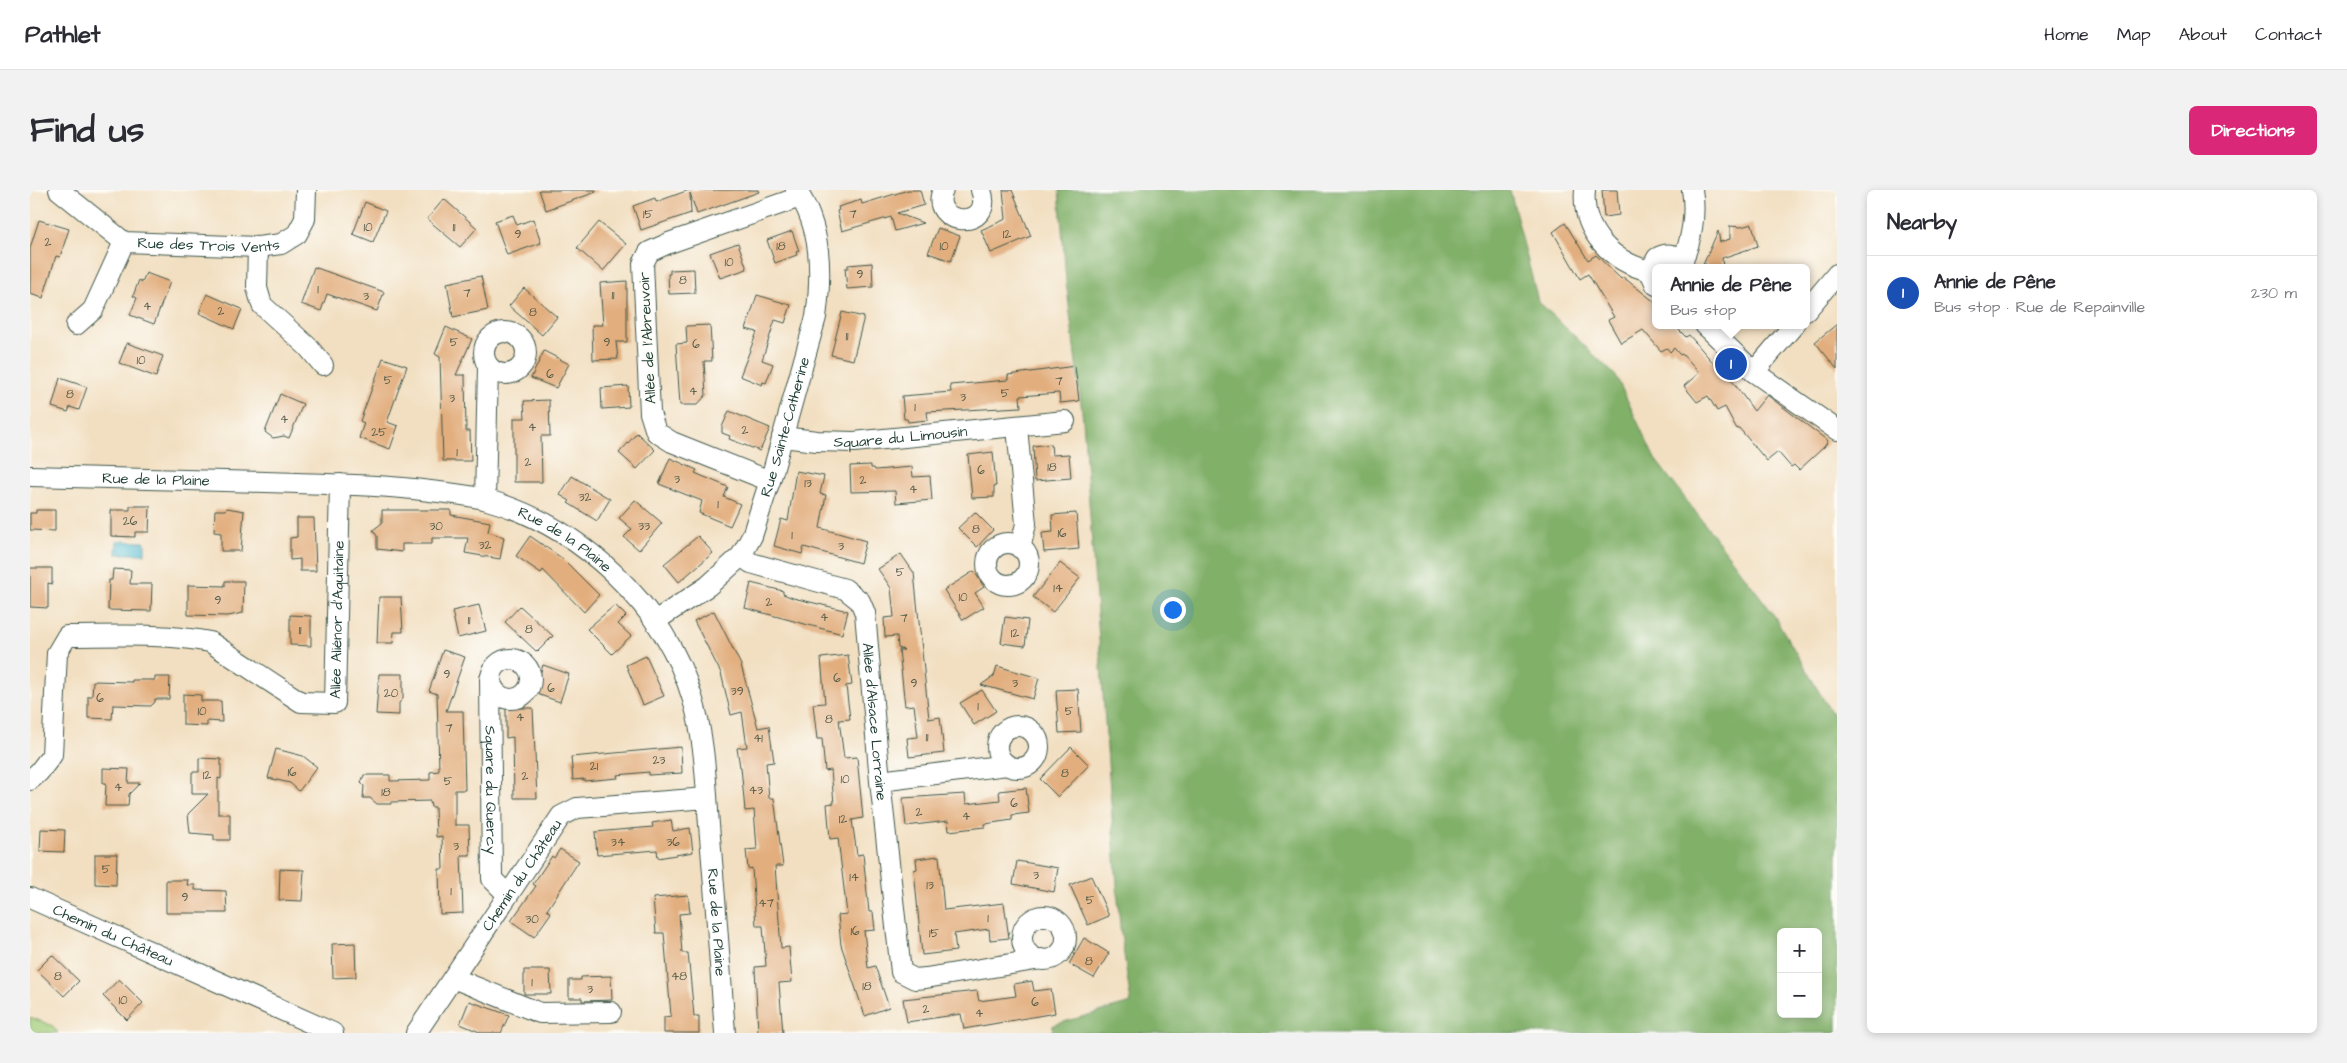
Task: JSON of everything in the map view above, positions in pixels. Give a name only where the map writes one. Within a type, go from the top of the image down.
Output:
[{"type":"street","name":"Rue des Trois Vents","points":[[59,190],[124,242],[258,247],[281,244],[297,234],[305,220],[306,190]]},
{"type":"street","points":[[943,190],[941,201],[943,208],[947,214],[960,220],[967,220],[979,212],[984,198],[982,190]]},
{"type":"street","points":[[1585,190],[1584,199],[1587,218],[1593,234],[1603,245],[1626,262],[1652,277]]},
{"type":"street","points":[[1654,264],[1654,261],[1678,261],[1690,228],[1695,206],[1692,190]]},
{"type":"street","name":"Rue Sainte-Catherine","points":[[655,621],[708,586],[741,556],[752,536],[770,481],[816,317],[819,293],[819,251],[811,220],[798,194]]},
{"type":"street","name":"Allée de l'Abreuvoir","points":[[770,481],[672,442],[656,432],[650,413],[643,264],[649,252],[668,243],[798,194]]},
{"type":"street","points":[[76,325],[93,310],[124,242]]},
{"type":"street","points":[[258,247],[257,288],[262,305],[308,346],[323,365]]},
{"type":"street","points":[[1810,306],[1837,274]]},
{"type":"street","points":[[1709,329],[1754,372],[1837,430]]},
{"type":"street","points":[[1754,372],[1791,329]]},
{"type":"street","points":[[485,500],[488,367]]},
{"type":"street","name":"Square du Limousin","points":[[782,437],[817,441],[854,442],[1064,421]]},
{"type":"street","points":[[1017,427],[1026,524],[1020,548]]},
{"type":"street","name":"Rue de la Plaine","points":[[30,476],[340,484],[404,488],[485,500],[535,519],[576,544],[606,566],[643,604],[655,621],[685,676],[694,702],[699,727],[707,798],[725,1033]]},
{"type":"street","name":"Allée Aliénor d'Aquitaine","points":[[30,780],[52,755],[57,654],[67,636],[137,636],[196,639],[210,642],[301,702],[335,704],[340,484]]},
{"type":"street","name":"Allée d'Alsace Lorraine","points":[[741,556],[751,563],[845,588],[860,601],[865,613],[880,781],[899,965],[902,972],[915,979],[926,978],[1041,959]]},
{"type":"street","name":"Square du Quercy","points":[[490,680],[492,878],[507,894]]},
{"type":"street","points":[[880,781],[1007,765]]},
{"type":"street","name":"Chemin du Château","points":[[416,1033],[554,824],[568,811],[577,808],[707,798]]},
{"type":"street","name":"Chemin du Château","points":[[30,898],[334,1033]]},
{"type":"street","points":[[453,978],[540,1013],[610,1012]]},
{"type":"green space","points":[[1059,190],[1510,190],[1538,301],[1616,376],[1655,459],[1772,612],[1837,722],[1837,1033],[1052,1033],[1053,1025],[1131,1003],[1120,927],[1083,420],[1066,281]]},
{"type":"green space","points":[[30,1017],[53,1026],[58,1033],[30,1033]]},
{"type":"water","points":[[117,541],[145,542],[145,554],[116,554]]},
{"type":"building","points":[[539,190],[596,190],[596,192],[546,210]]},
{"type":"building","points":[[689,190],[758,190],[759,192],[697,214],[690,193],[691,213],[641,230],[633,206],[655,198],[656,202]]},
{"type":"building","points":[[908,190],[920,190],[924,205],[897,213],[923,223],[895,231],[891,217],[842,231],[837,211],[839,210],[838,207],[861,200],[862,204]]},
{"type":"building","points":[[1003,190],[1012,190],[1031,236],[991,253],[981,230],[1006,219]]},
{"type":"building","points":[[1602,190],[1617,190],[1619,215],[1604,217]]},
{"type":"building","points":[[444,199],[477,228],[460,247],[427,219]]},
{"type":"building","points":[[365,202],[386,211],[373,242],[353,234]]},
{"type":"building","points":[[513,215],[517,225],[533,219],[541,243],[507,255],[495,221]]},
{"type":"building","points":[[39,220],[69,229],[60,257],[56,256],[43,298],[30,294],[30,248]]},
{"type":"building","points":[[599,222],[626,244],[603,271],[577,248]]},
{"type":"building","points":[[1565,223],[1588,260],[1596,255],[1621,279],[1623,277],[1652,300],[1652,329],[1678,329],[1686,337],[1689,335],[1716,366],[1728,375],[1754,411],[1767,395],[1828,441],[1824,447],[1799,470],[1794,465],[1791,467],[1778,452],[1767,461],[1739,428],[1737,429],[1725,407],[1717,411],[1708,396],[1697,402],[1684,386],[1699,373],[1682,354],[1680,355],[1674,348],[1670,352],[1667,348],[1661,351],[1643,330],[1621,343],[1608,320],[1614,317],[1588,274],[1580,279],[1553,232]]},
{"type":"building","points":[[1752,224],[1758,246],[1722,258],[1723,264],[1703,264],[1718,231],[1720,242],[1730,239],[1730,226],[1741,227]]},
{"type":"building","points":[[938,228],[960,236],[951,261],[928,253]]},
{"type":"building","points":[[792,231],[799,251],[796,252],[797,255],[775,263],[767,240]]},
{"type":"building","points":[[738,243],[747,269],[720,278],[710,253]]},
{"type":"building","points":[[872,263],[873,287],[847,289],[845,268],[848,268],[848,265]]},
{"type":"building","points":[[314,267],[384,292],[377,311],[327,294],[321,311],[301,304]]},
{"type":"building","points":[[694,269],[695,293],[669,294],[668,274],[670,274],[670,270]]},
{"type":"building","points":[[146,273],[170,282],[154,324],[130,315],[137,298],[133,296],[139,280],[142,282]]},
{"type":"building","points":[[481,276],[488,310],[453,317],[447,283]]},
{"type":"building","points":[[627,281],[627,342],[616,342],[618,359],[593,360],[592,325],[603,325],[600,283]]},
{"type":"building","points":[[524,288],[557,317],[542,335],[509,306]]},
{"type":"building","points":[[207,294],[242,309],[234,329],[199,313]]},
{"type":"building","points":[[757,295],[791,305],[785,323],[775,320],[762,360],[773,364],[766,383],[763,382],[762,385],[740,376],[757,332],[746,329]]},
{"type":"building","points":[[842,312],[864,317],[853,360],[831,355]]},
{"type":"building","points":[[1837,324],[1837,369],[1815,342]]},
{"type":"building","points":[[710,325],[712,361],[704,361],[706,395],[697,405],[680,405],[676,344],[687,343],[686,326]]},
{"type":"building","points":[[446,327],[472,339],[456,375],[465,375],[466,431],[470,431],[471,461],[443,461],[440,357],[435,354]]},
{"type":"building","points":[[127,343],[163,356],[156,377],[119,363]]},
{"type":"building","points":[[544,351],[569,364],[556,388],[531,378]]},
{"type":"building","points":[[383,358],[407,366],[387,422],[398,426],[390,449],[359,438],[364,423],[360,421]]},
{"type":"building","points":[[1075,366],[1079,401],[1060,403],[1059,393],[1020,396],[1021,407],[927,412],[928,420],[908,422],[907,419],[904,419],[902,396],[951,392],[950,385],[1008,380],[1008,375]]},
{"type":"building","points":[[60,378],[87,387],[79,410],[70,407],[68,412],[52,407]]},
{"type":"building","points":[[628,386],[629,407],[602,409],[601,388]]},
{"type":"building","points":[[280,394],[303,404],[289,438],[284,436],[273,438],[265,432]]},
{"type":"building","points":[[549,400],[550,436],[541,436],[542,482],[514,482],[514,418],[525,418],[524,401]]},
{"type":"building","points":[[729,411],[770,428],[760,451],[729,439],[730,436],[722,433],[722,427]]},
{"type":"building","points":[[637,433],[655,450],[637,469],[619,453]]},
{"type":"building","points":[[1051,444],[1052,455],[1069,454],[1071,478],[1035,481],[1033,446]]},
{"type":"building","points":[[993,452],[996,486],[994,486],[994,497],[972,498],[968,455]]},
{"type":"building","points":[[670,458],[697,470],[695,473],[728,487],[724,497],[740,504],[730,526],[699,513],[702,501],[659,484]]},
{"type":"building","points":[[871,465],[871,468],[875,470],[912,467],[913,477],[930,476],[932,500],[896,503],[895,491],[851,492],[850,466]]},
{"type":"building","points":[[796,471],[824,476],[820,494],[826,495],[820,528],[866,541],[860,563],[804,547],[802,554],[774,546],[781,519],[788,521]]},
{"type":"building","points":[[572,476],[610,499],[597,521],[568,503],[570,501],[560,495]]},
{"type":"building","points":[[635,500],[662,523],[639,550],[624,537],[632,529],[619,518]]},
{"type":"building","points":[[130,506],[150,506],[149,532],[135,532],[135,537],[111,536],[111,510],[130,510]]},
{"type":"building","points":[[227,508],[244,511],[241,551],[221,551],[221,533],[214,532],[215,510],[225,510]]},
{"type":"building","points":[[36,510],[55,510],[55,531],[30,530],[30,513],[36,513]]},
{"type":"building","points":[[382,510],[451,510],[451,515],[490,522],[488,532],[504,537],[500,559],[465,553],[468,538],[432,538],[432,544],[402,544],[402,552],[377,549],[377,536],[373,530],[382,523]]},
{"type":"building","points":[[975,512],[993,530],[977,547],[958,528]]},
{"type":"building","points":[[1076,513],[1079,549],[1044,552],[1042,533],[1053,532],[1052,515]]},
{"type":"building","points":[[297,518],[314,518],[316,571],[300,571],[300,559],[290,560],[290,538],[297,537]]},
{"type":"building","points":[[530,536],[563,559],[599,595],[584,612],[543,570],[541,573],[516,556]]},
{"type":"building","points":[[698,536],[713,553],[679,582],[664,564]]},
{"type":"building","points":[[901,554],[914,573],[929,719],[940,717],[944,753],[909,757],[907,738],[918,737],[914,705],[905,706],[899,650],[904,650],[898,648],[897,636],[885,637],[884,618],[894,617],[891,588],[878,569]]},
{"type":"building","points":[[1060,563],[1080,578],[1053,612],[1033,597]]},
{"type":"building","points":[[30,568],[52,568],[52,584],[48,583],[48,608],[30,607]]},
{"type":"building","points":[[113,569],[131,570],[130,584],[152,584],[151,611],[108,610],[109,580],[112,580]]},
{"type":"building","points":[[974,571],[984,587],[975,593],[984,607],[963,620],[944,590]]},
{"type":"building","points":[[225,581],[244,581],[243,613],[228,616],[188,615],[188,585],[225,586]]},
{"type":"building","points":[[751,583],[783,591],[783,594],[793,598],[848,611],[842,634],[745,608]]},
{"type":"building","points":[[379,597],[401,597],[403,632],[394,632],[393,643],[377,643]]},
{"type":"building","points":[[479,605],[486,631],[458,638],[452,611]]},
{"type":"building","points":[[615,605],[626,616],[618,624],[631,636],[612,654],[587,629]]},
{"type":"building","points":[[520,606],[553,636],[537,652],[505,622]]},
{"type":"building","points":[[714,611],[741,665],[758,728],[769,726],[774,762],[766,763],[769,798],[774,798],[783,866],[775,866],[781,948],[789,947],[792,982],[779,983],[783,1033],[758,1033],[755,967],[766,966],[763,926],[756,926],[752,868],[748,869],[746,850],[757,849],[754,810],[745,811],[741,767],[737,748],[747,747],[742,712],[731,715],[721,673],[694,621]]},
{"type":"building","points":[[290,615],[311,616],[311,646],[290,645]]},
{"type":"building","points":[[1005,617],[1028,620],[1025,646],[1001,643]]},
{"type":"building","points":[[443,650],[465,657],[446,711],[463,711],[465,790],[455,790],[455,825],[469,825],[470,855],[461,855],[463,913],[440,914],[439,869],[443,869],[442,836],[436,837],[435,807],[431,807],[430,801],[377,804],[370,798],[363,798],[364,786],[361,783],[364,775],[390,775],[390,781],[430,780],[430,772],[439,771],[437,694],[429,691]]},
{"type":"building","points":[[848,655],[852,685],[846,686],[850,719],[839,720],[844,758],[857,757],[863,818],[852,820],[857,855],[863,854],[869,912],[873,912],[875,930],[864,931],[868,968],[875,966],[889,1007],[865,1016],[841,945],[838,915],[847,914],[838,838],[830,839],[827,804],[834,803],[831,770],[825,771],[822,739],[817,739],[813,704],[825,703],[821,658]]},
{"type":"building","points":[[646,656],[664,696],[643,705],[626,665]]},
{"type":"building","points":[[543,665],[569,674],[560,702],[534,693]]},
{"type":"building","points":[[997,666],[1039,678],[1033,699],[981,685],[994,676]]},
{"type":"building","points":[[379,674],[403,674],[403,699],[399,703],[399,715],[376,714]]},
{"type":"building","points":[[155,677],[170,677],[169,699],[155,699],[151,706],[113,705],[112,719],[88,718],[88,696],[92,696],[93,681],[132,682],[132,680],[155,680]]},
{"type":"building","points":[[1078,689],[1081,732],[1059,733],[1056,690]]},
{"type":"building","points":[[982,690],[996,711],[974,725],[960,703]]},
{"type":"building","points":[[183,694],[201,695],[201,701],[221,701],[222,722],[207,721],[207,726],[183,725]]},
{"type":"building","points":[[506,708],[533,708],[537,798],[514,798],[513,737],[506,738]]},
{"type":"building","points":[[681,747],[682,773],[649,775],[649,772],[617,775],[618,778],[573,780],[571,757]]},
{"type":"building","points":[[1071,747],[1089,765],[1058,797],[1040,779]]},
{"type":"building","points":[[276,749],[303,756],[317,767],[299,791],[290,783],[268,778]]},
{"type":"building","points":[[199,758],[221,759],[221,779],[218,778],[218,814],[230,814],[230,840],[214,840],[214,835],[190,833],[188,814],[208,794],[192,794],[192,772],[199,772]]},
{"type":"building","points":[[103,768],[129,769],[128,783],[140,783],[129,794],[128,806],[105,806],[106,783],[103,783]]},
{"type":"building","points":[[1026,788],[1029,813],[1012,815],[1012,820],[985,824],[985,827],[949,831],[948,821],[906,826],[903,798],[965,794],[966,804],[1000,800],[999,791]]},
{"type":"building","points":[[671,820],[673,831],[690,828],[693,852],[658,858],[657,850],[597,855],[595,832],[653,827],[652,823]]},
{"type":"building","points":[[41,829],[65,830],[64,852],[40,851]]},
{"type":"building","points":[[560,849],[579,861],[547,910],[551,913],[534,937],[511,921],[536,886],[533,884],[552,856],[554,858]]},
{"type":"building","points":[[95,854],[117,854],[116,885],[95,884]]},
{"type":"building","points":[[939,856],[944,910],[1004,903],[1009,938],[990,940],[989,929],[954,934],[956,951],[922,955],[914,870],[917,869],[916,859]]},
{"type":"building","points":[[1017,861],[1058,868],[1054,892],[1013,884]]},
{"type":"building","points":[[280,869],[304,870],[302,901],[279,900]]},
{"type":"building","points":[[1091,876],[1109,916],[1088,925],[1070,885]]},
{"type":"building","points":[[166,880],[188,880],[187,885],[195,885],[195,890],[226,891],[227,913],[166,913]]},
{"type":"building","points":[[688,895],[690,913],[679,914],[682,953],[688,953],[694,1016],[699,1016],[699,1033],[664,1033],[664,1017],[671,1016],[664,933],[656,933],[653,898]]},
{"type":"building","points":[[1084,938],[1109,953],[1094,978],[1069,964]]},
{"type":"building","points":[[355,943],[356,977],[333,978],[332,944]]},
{"type":"building","points":[[52,955],[79,981],[64,996],[37,970]]},
{"type":"building","points":[[524,970],[550,970],[551,994],[524,994]]},
{"type":"building","points":[[611,976],[612,1000],[582,1001],[582,998],[569,998],[569,980],[581,980],[581,977]]},
{"type":"building","points":[[119,979],[143,1003],[127,1020],[103,996]]},
{"type":"building","points":[[1032,981],[1034,991],[1051,989],[1055,1013],[964,1029],[961,1014],[907,1022],[903,999],[977,991],[979,1001],[1016,996],[1014,984]]},
{"type":"building","points":[[469,1001],[509,1015],[501,1033],[482,1033],[460,1024]]},
{"type":"place","name":"Annie de Pêne","points":[[1731,364]]}]
